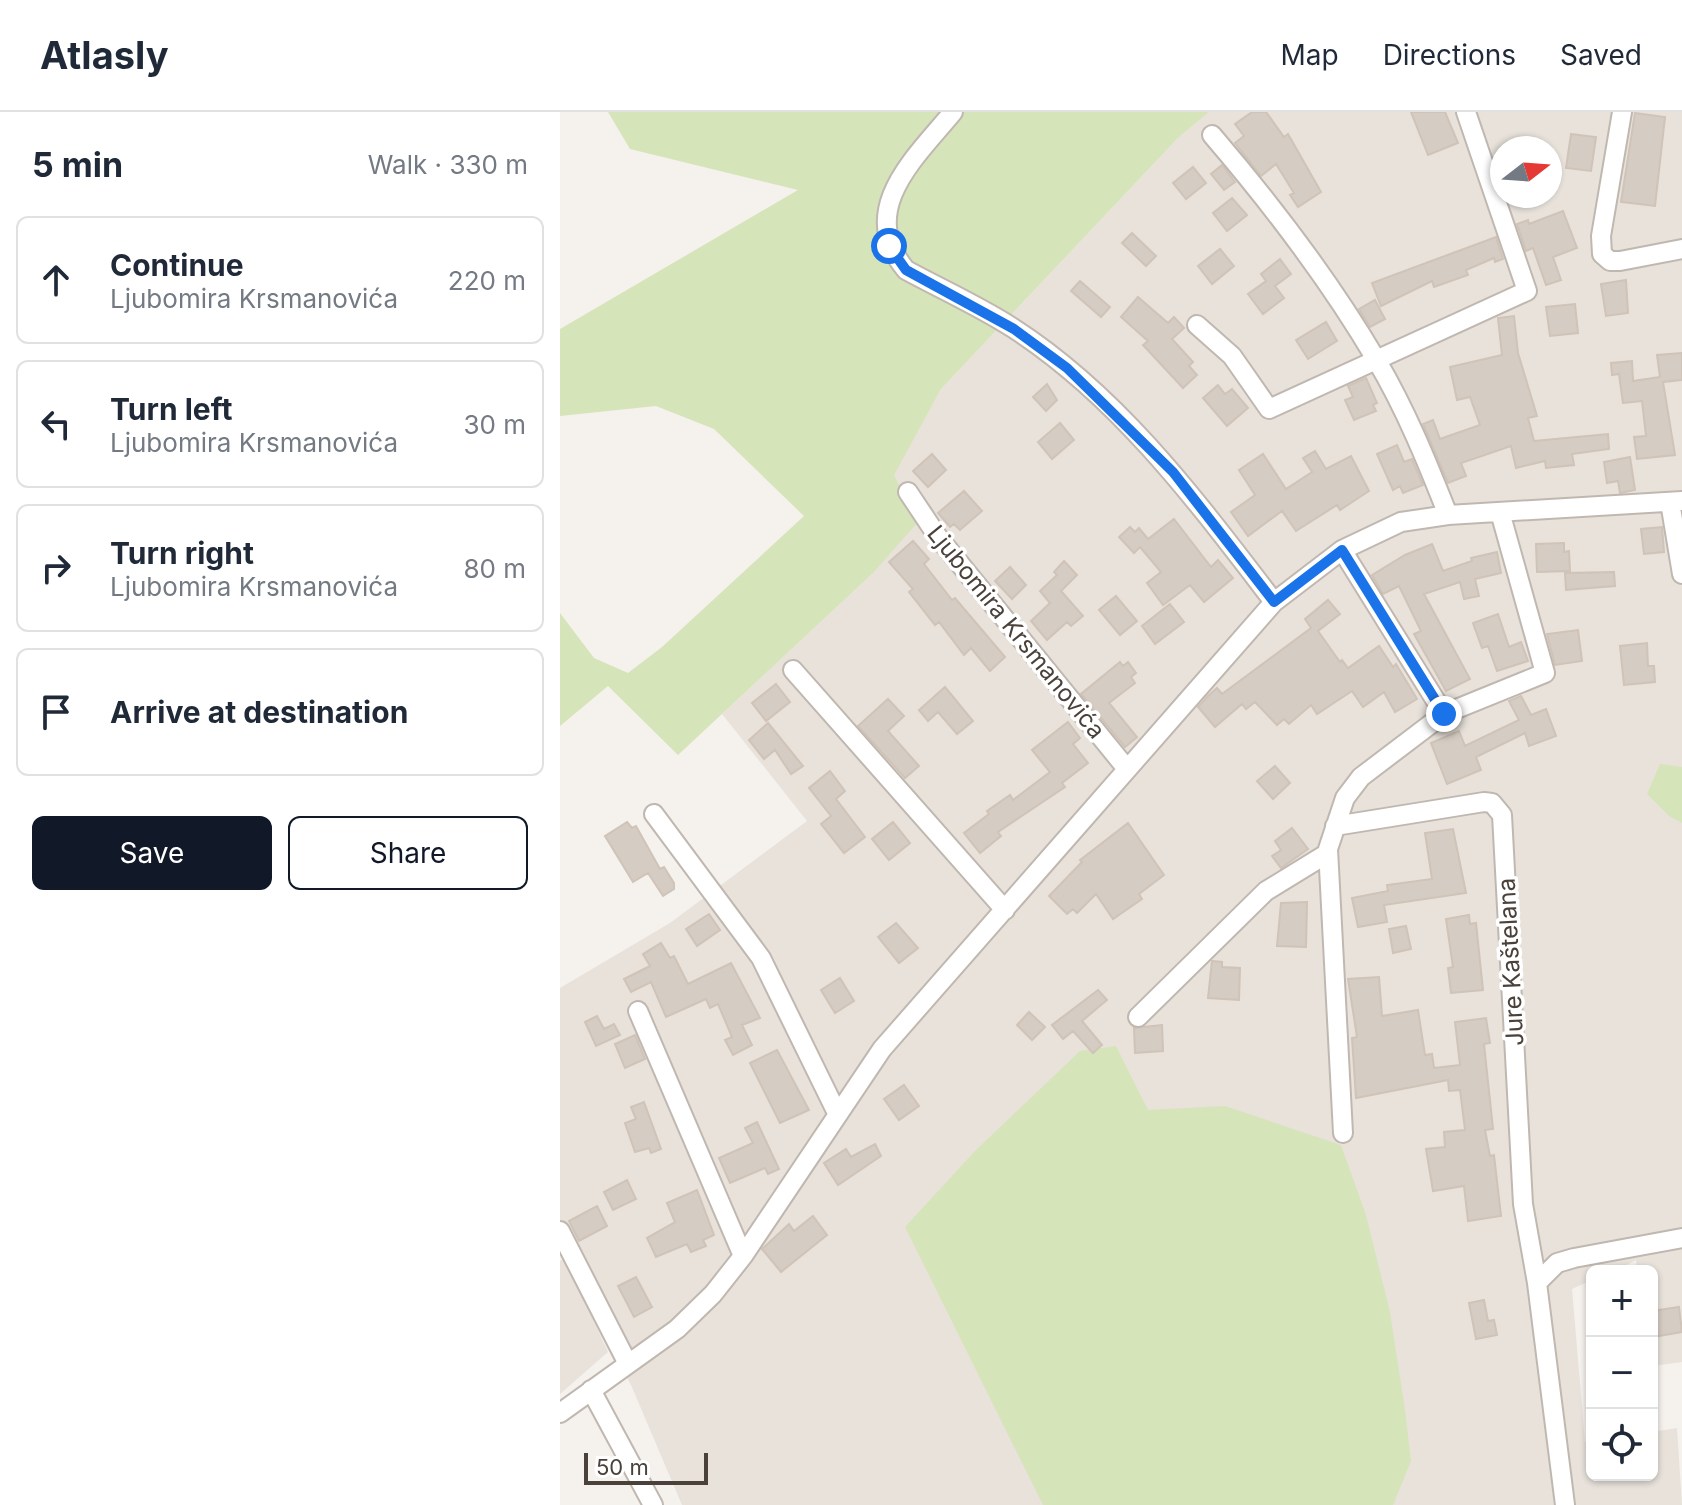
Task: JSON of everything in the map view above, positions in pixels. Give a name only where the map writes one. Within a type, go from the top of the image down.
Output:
[{"type":"street","points":[[953,112],[897,180],[887,212],[885,231],[889,246],[906,270],[1014,329],[1067,368],[1173,472],[1274,602]]},
{"type":"street","points":[[1197,325],[1232,356],[1269,409],[1527,291],[1466,112]]},
{"type":"street","points":[[1622,112],[1601,236],[1602,254],[1610,261],[1620,261],[1682,249]]},
{"type":"street","points":[[1212,135],[1263,195],[1376,359],[1410,423],[1448,515]]},
{"type":"street","name":"Ljubomira Krsmanovića","points":[[908,492],[938,537],[1127,769]]},
{"type":"street","points":[[560,1413],[695,1313],[743,1256],[837,1113],[893,1036],[1274,602],[1342,550],[1393,525],[1448,515],[1676,502],[1682,574]]},
{"type":"street","points":[[1343,1133],[1328,853],[1345,798],[1377,761],[1444,714],[1545,673],[1500,512]]},
{"type":"street","points":[[1342,550],[1444,714]]},
{"type":"street","points":[[793,670],[1005,910]]},
{"type":"street","name":"Jure Kaštelana","points":[[1335,826],[1484,802],[1492,803],[1502,815],[1523,1204],[1537,1283],[1565,1505]]},
{"type":"street","points":[[654,814],[761,958],[837,1113]]},
{"type":"street","points":[[1138,1017],[1266,891],[1328,853]]},
{"type":"street","points":[[638,1011],[743,1256]]},
{"type":"street","points":[[560,1231],[628,1364]]},
{"type":"street","points":[[1537,1283],[1557,1263],[1629,1246],[1682,1238]]},
{"type":"street","points":[[1531,1251],[1557,1263]]},
{"type":"street","points":[[591,1390],[653,1505]]},
{"type":"shaded area","points":[[1209,112],[1682,112],[1682,1362],[1658,1365],[1658,1265],[1636,1265],[1636,1260],[1626,1265],[1586,1265],[1586,1283],[1572,1289],[1586,1442],[1586,1481],[1658,1481],[1658,1431],[1677,1428],[1682,1505],[682,1505],[631,1385],[575,1280],[608,1352],[560,1394],[560,1261],[564,1258],[560,1251],[560,988],[670,923],[807,821],[722,714],[872,574],[893,475],[941,389],[1178,138]]},
{"type":"green space","points":[[608,112],[1209,112],[1178,138],[941,389],[894,475],[918,522],[872,574],[678,755],[608,686],[560,726],[560,613],[594,658],[628,673],[662,647],[804,516],[714,429],[656,406],[560,416],[560,329],[798,190],[630,149]]},
{"type":"green space","points":[[1660,764],[1682,767],[1682,823],[1669,816],[1647,794]]},
{"type":"green space","points":[[1116,1046],[1148,1110],[1225,1106],[1341,1145],[1366,1215],[1390,1312],[1405,1410],[1411,1461],[1393,1505],[1043,1505],[905,1227],[975,1151],[1080,1051]]},
{"type":"building","points":[[1252,112],[1266,112],[1284,137],[1288,134],[1321,192],[1298,207],[1290,195],[1294,193],[1276,164],[1261,176],[1235,143],[1244,136],[1235,124]]},
{"type":"building","points":[[1411,112],[1445,112],[1458,143],[1428,155]]},
{"type":"building","points":[[1635,113],[1665,117],[1655,206],[1621,202]]},
{"type":"building","points":[[1571,134],[1596,137],[1591,171],[1566,168]]},
{"type":"building","points":[[1222,165],[1235,182],[1224,190],[1211,174]]},
{"type":"building","points":[[1193,167],[1206,183],[1186,199],[1173,183]]},
{"type":"building","points":[[1232,198],[1247,215],[1227,231],[1213,213]]},
{"type":"building","points":[[1563,211],[1577,248],[1553,257],[1561,280],[1546,285],[1533,248],[1526,251],[1517,224],[1528,220],[1529,224]]},
{"type":"building","points":[[1132,233],[1156,256],[1146,266],[1122,243]]},
{"type":"building","points":[[1496,237],[1503,259],[1495,262],[1494,258],[1466,270],[1468,275],[1434,287],[1432,281],[1381,306],[1372,283]]},
{"type":"building","points":[[1220,249],[1234,266],[1212,284],[1198,266]]},
{"type":"building","points":[[1280,259],[1291,274],[1275,286],[1284,298],[1263,314],[1248,294],[1266,281],[1261,274]]},
{"type":"building","points":[[1626,280],[1628,313],[1606,316],[1601,284]]},
{"type":"building","points":[[1080,281],[1110,307],[1101,317],[1071,291]]},
{"type":"building","points":[[1138,297],[1168,323],[1174,317],[1184,328],[1172,339],[1193,362],[1189,366],[1197,375],[1183,388],[1143,345],[1148,341],[1121,317]]},
{"type":"building","points":[[1375,300],[1385,319],[1370,327],[1359,309]]},
{"type":"building","points":[[1575,304],[1578,333],[1550,336],[1546,307]]},
{"type":"building","points":[[1514,316],[1518,353],[1537,416],[1528,418],[1534,441],[1608,434],[1609,449],[1572,454],[1574,465],[1546,468],[1545,461],[1516,468],[1511,446],[1461,463],[1466,476],[1448,483],[1423,424],[1433,420],[1440,439],[1480,425],[1470,397],[1457,400],[1450,367],[1502,355],[1498,318]]},
{"type":"building","points":[[1326,322],[1337,341],[1308,359],[1296,340]]},
{"type":"building","points":[[1682,353],[1682,380],[1663,382],[1675,455],[1637,459],[1634,437],[1646,436],[1642,401],[1623,403],[1619,374],[1612,375],[1611,363],[1632,361],[1633,381],[1660,377],[1657,355]]},
{"type":"building","points":[[1366,378],[1377,403],[1373,405],[1376,411],[1354,420],[1345,400],[1353,397],[1348,386]]},
{"type":"building","points":[[1047,384],[1057,400],[1046,411],[1033,397]]},
{"type":"building","points":[[1218,385],[1225,394],[1232,389],[1248,408],[1227,426],[1203,398]]},
{"type":"building","points":[[1060,423],[1074,440],[1052,459],[1038,442]]},
{"type":"building","points":[[1397,445],[1404,462],[1412,459],[1423,485],[1403,493],[1400,486],[1393,490],[1377,454]]},
{"type":"building","points":[[1315,451],[1326,469],[1351,456],[1369,491],[1340,510],[1337,505],[1296,531],[1282,511],[1248,536],[1231,512],[1255,495],[1239,470],[1263,454],[1286,489],[1312,472],[1303,458]]},
{"type":"building","points":[[932,454],[946,470],[928,487],[913,471]]},
{"type":"building","points":[[1630,457],[1635,490],[1620,493],[1618,481],[1607,483],[1604,462]]},
{"type":"building","points":[[964,491],[982,511],[960,530],[954,524],[950,527],[938,513]]},
{"type":"building","points":[[1174,519],[1211,567],[1218,560],[1233,578],[1204,602],[1190,585],[1163,605],[1147,583],[1161,572],[1140,547],[1134,553],[1119,537],[1130,527],[1135,532],[1139,528],[1148,539]]},
{"type":"building","points":[[1662,527],[1664,552],[1644,554],[1641,529]]},
{"type":"building","points":[[913,541],[929,559],[924,564],[952,600],[955,598],[1005,657],[990,671],[971,648],[964,655],[939,622],[935,625],[909,592],[913,589],[889,562]]},
{"type":"building","points":[[1564,543],[1564,552],[1569,551],[1570,571],[1537,572],[1536,544]]},
{"type":"building","points":[[1432,544],[1443,571],[1472,561],[1471,558],[1497,552],[1501,573],[1475,579],[1479,596],[1464,599],[1460,582],[1424,594],[1470,679],[1446,691],[1414,634],[1421,631],[1399,586],[1383,594],[1372,575],[1405,555]]},
{"type":"building","points":[[1064,561],[1077,575],[1061,591],[1083,616],[1071,626],[1067,622],[1047,640],[1031,621],[1050,603],[1040,591],[1057,575],[1054,572]]},
{"type":"building","points":[[1010,567],[1026,585],[1012,599],[995,581]]},
{"type":"building","points":[[1614,572],[1615,586],[1566,590],[1565,573]]},
{"type":"building","points":[[1116,596],[1137,621],[1120,635],[1099,610]]},
{"type":"building","points":[[1328,600],[1340,614],[1318,631],[1340,662],[1342,660],[1348,668],[1379,646],[1393,667],[1396,664],[1417,699],[1395,712],[1384,692],[1363,707],[1352,691],[1317,714],[1311,705],[1289,724],[1284,719],[1277,725],[1255,702],[1246,709],[1242,704],[1215,727],[1198,707],[1217,688],[1222,694],[1311,628],[1305,619]]},
{"type":"building","points":[[1170,604],[1184,622],[1155,644],[1142,626]]},
{"type":"building","points":[[1498,614],[1509,647],[1521,642],[1528,661],[1497,671],[1488,646],[1482,648],[1473,623]]},
{"type":"building","points":[[1578,630],[1582,661],[1555,665],[1547,634]]},
{"type":"building","points":[[1647,643],[1648,666],[1654,666],[1655,682],[1624,685],[1620,646]]},
{"type":"building","points":[[1120,662],[1123,666],[1128,662],[1136,673],[1131,677],[1135,683],[1109,703],[1137,737],[1125,747],[1081,694]]},
{"type":"building","points":[[776,684],[790,702],[766,721],[752,703]]},
{"type":"building","points":[[945,687],[973,721],[957,734],[938,712],[928,721],[919,710]]},
{"type":"building","points":[[1521,696],[1531,715],[1546,709],[1556,736],[1529,746],[1525,733],[1476,757],[1481,770],[1447,784],[1431,743],[1459,731],[1465,746],[1519,720],[1509,701]]},
{"type":"building","points":[[888,699],[904,716],[888,731],[919,766],[905,778],[858,726]]},
{"type":"building","points":[[1068,722],[1080,738],[1073,744],[1088,763],[1062,783],[1065,787],[998,832],[1001,836],[980,853],[964,833],[989,814],[987,811],[1010,795],[1013,800],[1050,772],[1032,750]]},
{"type":"building","points":[[768,723],[803,766],[791,774],[775,750],[764,759],[749,740]]},
{"type":"building","points":[[1275,766],[1290,783],[1273,799],[1257,781]]},
{"type":"building","points":[[830,771],[845,791],[836,799],[865,837],[844,853],[821,824],[831,816],[809,788]]},
{"type":"building","points":[[627,822],[632,828],[636,826],[660,869],[664,867],[674,883],[674,889],[663,896],[648,873],[633,882],[605,836]]},
{"type":"building","points":[[893,822],[910,843],[889,860],[872,839]]},
{"type":"building","points":[[1128,823],[1164,875],[1139,894],[1142,899],[1113,919],[1096,894],[1077,913],[1073,909],[1067,914],[1049,896],[1082,862],[1080,860]]},
{"type":"building","points":[[1292,828],[1308,849],[1281,868],[1272,856],[1281,850],[1275,841]]},
{"type":"building","points":[[1453,829],[1466,893],[1384,905],[1387,922],[1358,927],[1352,898],[1388,891],[1387,885],[1432,879],[1425,833]]},
{"type":"building","points":[[1307,902],[1306,947],[1277,946],[1281,903]]},
{"type":"building","points":[[709,914],[720,930],[697,946],[686,929]]},
{"type":"building","points":[[1469,915],[1470,924],[1476,923],[1483,990],[1451,993],[1448,968],[1453,967],[1446,919]]},
{"type":"building","points":[[896,923],[918,948],[899,963],[878,937]]},
{"type":"building","points":[[1406,926],[1411,949],[1393,953],[1389,929]]},
{"type":"building","points":[[661,943],[670,958],[674,956],[688,984],[731,963],[760,1018],[742,1025],[752,1045],[733,1055],[725,1040],[732,1037],[718,1004],[710,1008],[706,999],[666,1017],[651,982],[631,992],[624,979],[650,966],[643,954]]},
{"type":"building","points":[[1212,961],[1222,962],[1222,967],[1240,968],[1239,1000],[1208,998]]},
{"type":"building","points":[[1379,977],[1382,1016],[1418,1010],[1425,1055],[1432,1054],[1434,1068],[1460,1065],[1455,1022],[1486,1018],[1490,1043],[1484,1044],[1493,1129],[1485,1130],[1490,1156],[1494,1155],[1501,1216],[1468,1221],[1464,1186],[1433,1191],[1426,1149],[1445,1147],[1444,1132],[1465,1130],[1460,1090],[1449,1091],[1448,1080],[1356,1098],[1352,1038],[1357,1037],[1348,979]]},
{"type":"building","points":[[840,978],[854,1001],[835,1013],[821,990]]},
{"type":"building","points":[[1098,990],[1107,1000],[1082,1021],[1102,1045],[1093,1053],[1073,1031],[1063,1039],[1052,1025]]},
{"type":"building","points":[[1029,1012],[1045,1027],[1032,1040],[1017,1025]]},
{"type":"building","points":[[597,1016],[604,1029],[614,1024],[620,1035],[596,1046],[585,1022]]},
{"type":"building","points":[[1162,1025],[1163,1051],[1135,1053],[1134,1028]]},
{"type":"building","points":[[635,1035],[645,1059],[625,1068],[615,1044]]},
{"type":"building","points":[[777,1050],[809,1110],[780,1123],[750,1063]]},
{"type":"building","points":[[904,1085],[919,1106],[899,1120],[884,1099]]},
{"type":"building","points":[[644,1102],[661,1149],[651,1153],[649,1148],[635,1152],[625,1123],[636,1119],[631,1107]]},
{"type":"building","points":[[757,1122],[779,1169],[768,1174],[765,1168],[730,1183],[719,1158],[753,1143],[745,1128]]},
{"type":"building","points":[[875,1144],[881,1156],[838,1185],[824,1163],[846,1149],[851,1157]]},
{"type":"building","points":[[627,1180],[636,1199],[613,1210],[604,1192]]},
{"type":"building","points":[[697,1190],[714,1235],[703,1240],[706,1246],[691,1252],[687,1244],[656,1257],[647,1238],[675,1222],[667,1203]]},
{"type":"building","points":[[597,1206],[607,1226],[579,1241],[569,1221]]},
{"type":"building","points":[[813,1216],[827,1235],[781,1272],[762,1249],[789,1224],[794,1231]]},
{"type":"building","points":[[636,1277],[652,1307],[634,1317],[618,1286]]},
{"type":"building","points":[[1484,1300],[1488,1321],[1494,1320],[1497,1335],[1476,1339],[1469,1303]]},
{"type":"building","points":[[1679,1307],[1682,1332],[1658,1336],[1658,1310]]},
{"type":"route","points":[[889,246],[906,270],[1014,329],[1067,368],[1190,491],[1274,602],[1342,550],[1444,714]]}]
